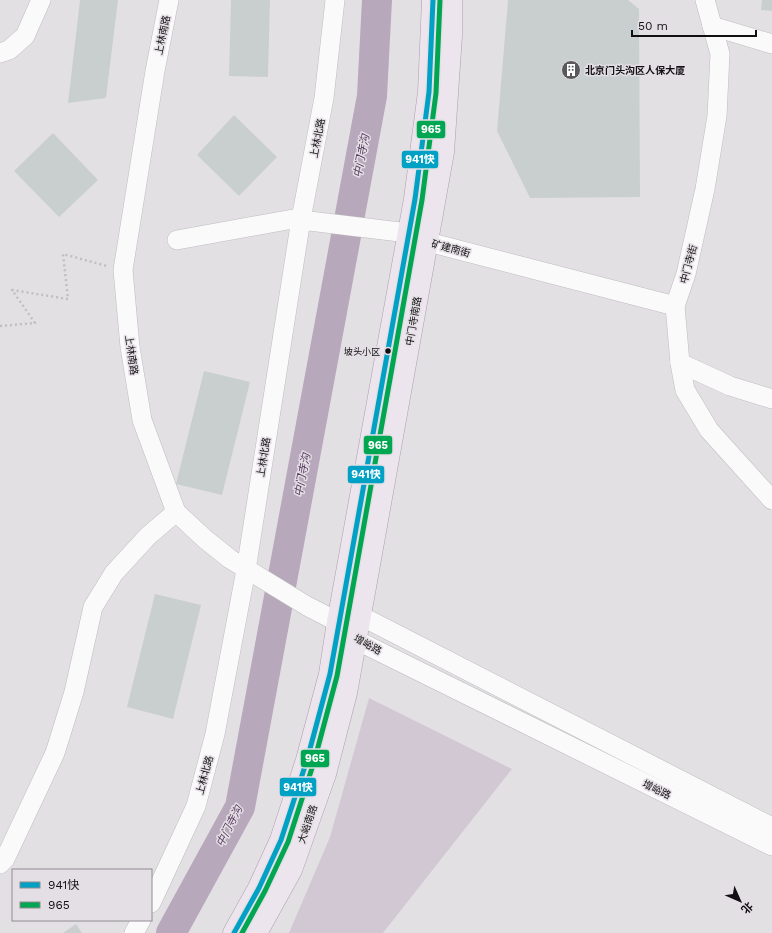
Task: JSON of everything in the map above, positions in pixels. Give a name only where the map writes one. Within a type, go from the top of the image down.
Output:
[{"type":"main road","name":"中门寺南路","points":[[338,622],[415,199],[429,92],[433,0]]},
{"type":"main road","name":"中门寺南路","points":[[354,639],[428,242],[443,152],[451,36],[451,0]]},
{"type":"main road","name":"大峪南路","points":[[234,933],[259,888],[281,840],[307,760],[330,674],[338,622]]},
{"type":"main road","name":"大峪南路","points":[[256,933],[291,870],[325,774],[346,693],[354,639]]},
{"type":"street","points":[[0,53],[9,50],[25,36],[41,0]]},
{"type":"street","name":"上林南路","points":[[169,0],[154,71],[123,270],[130,347],[142,420],[176,512],[205,539],[246,570],[307,606],[338,622]]},
{"type":"street","name":"上林北路","points":[[152,901],[196,806],[215,734],[246,570],[302,220],[324,98],[335,0]]},
{"type":"street","name":"中门寺街","points":[[705,0],[720,54],[717,116],[706,189],[686,274],[675,306],[680,364],[685,390],[709,430],[772,500]]},
{"type":"street","points":[[712,26],[772,44]]},
{"type":"street","name":"矿建南街","points":[[177,240],[293,219],[374,227],[408,233],[428,242],[675,306]]},
{"type":"street","points":[[680,364],[730,386],[772,399]]},
{"type":"street","points":[[0,864],[5,859],[55,753],[74,692],[93,607],[114,573],[148,536],[176,512]]},
{"type":"street","points":[[338,622],[359,616]]},
{"type":"street","name":"增峪路","points":[[359,616],[772,827]]},
{"type":"street","name":"增峪路","points":[[338,622],[354,639],[772,846]]},
{"type":"street","points":[[134,933],[140,921]]},
{"type":"path","points":[[0,326],[35,323],[12,290],[68,299],[63,254],[123,270]]},
{"type":"shaded area","points":[[369,698],[512,769],[383,933],[289,933],[330,837]]},
{"type":"building","points":[[80,0],[118,0],[106,98],[68,103]]},
{"type":"building","points":[[231,0],[270,0],[268,77],[229,76]]},
{"type":"building","name":"北京门头沟区人保大厦","points":[[508,0],[628,0],[639,9],[640,197],[530,198],[497,131]]},
{"type":"building","points":[[762,0],[772,0],[772,11],[761,10]]},
{"type":"building","points":[[234,115],[277,157],[239,196],[197,155]]},
{"type":"building","points":[[53,133],[98,180],[59,217],[14,171]]},
{"type":"building","points":[[204,371],[250,382],[222,495],[176,484]]},
{"type":"building","points":[[155,594],[201,605],[173,719],[127,707]]},
{"type":"building","points":[[76,924],[82,933],[63,933]]},
{"type":"waterway","name":"中门寺沟","points":[[171,933],[240,807],[372,96],[377,0]]},
{"type":"transit line","name":"941快","points":[[234,933],[259,888],[281,840],[307,760],[330,674],[415,199],[429,92],[433,0]]},
{"type":"transit line","name":"965","points":[[242,933],[265,891],[288,842],[314,762],[337,676],[422,200],[436,93],[440,0]]},
{"type":"place","name":"北京门头沟区人保大厦","points":[[571,70]]},
{"type":"place","name":"坡头小区","points":[[388,351]]}]
